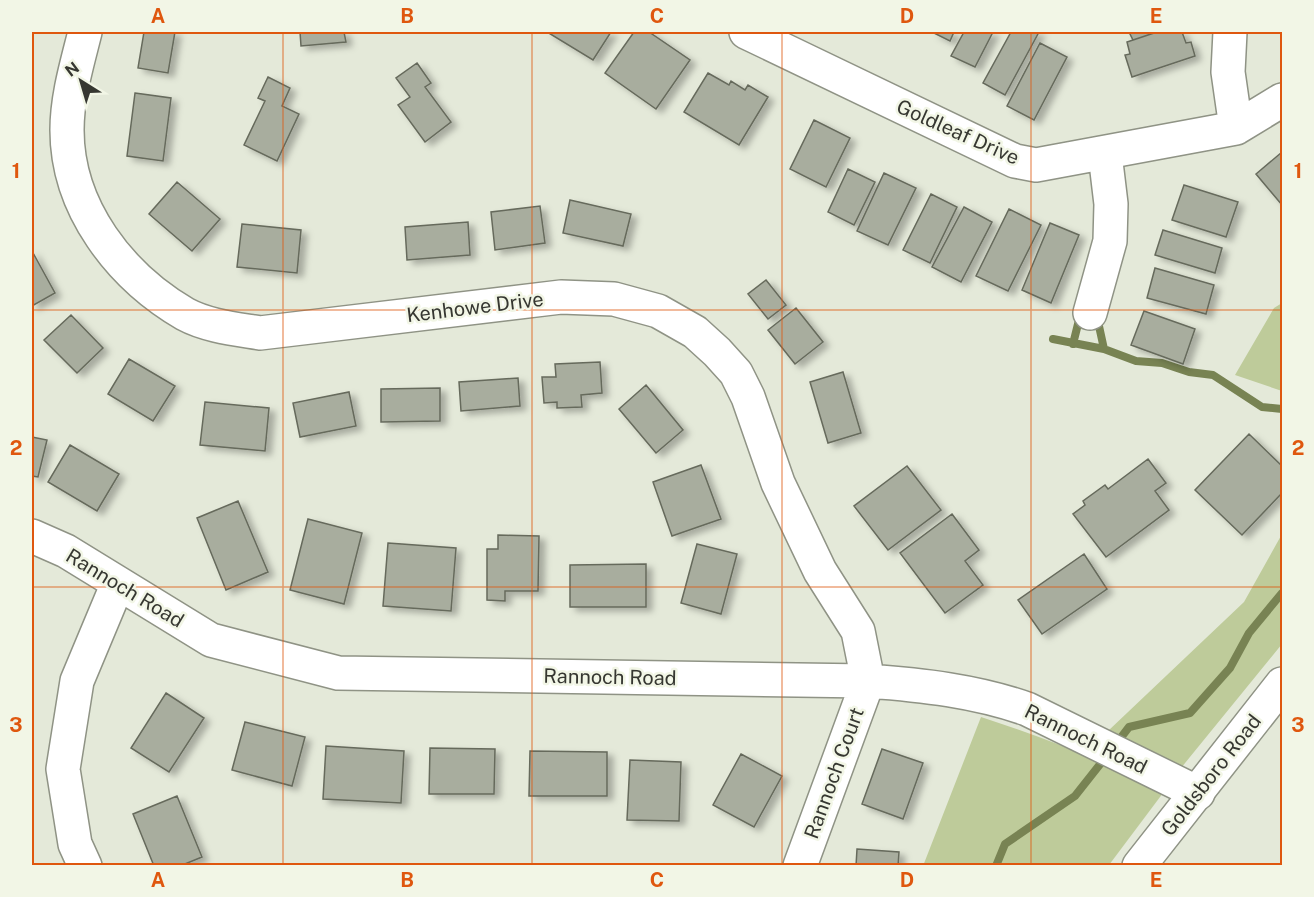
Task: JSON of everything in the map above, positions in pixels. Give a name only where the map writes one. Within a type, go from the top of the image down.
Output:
[{"type":"street","name":"Kenhowe Drive","points":[[85,32],[69,100],[67,130],[73,180],[88,216],[107,245],[140,282],[187,315],[225,328],[260,333],[561,297],[614,299],[657,311],[695,332],[736,374],[748,396],[778,483],[797,525],[820,571],[858,631],[868,681]]},
{"type":"street","name":"Goldleaf Drive","points":[[746,32],[1015,161],[1036,165],[1236,128],[1282,100]]},
{"type":"street","points":[[1230,32],[1228,72],[1236,128]]},
{"type":"street","points":[[1090,313],[1110,241],[1111,204],[1105,154]]},
{"type":"street","name":"Rannoch Road","points":[[32,536],[66,551],[211,640],[338,673],[868,681],[920,684],[1001,700],[1058,723],[1198,793]]},
{"type":"street","points":[[85,866],[75,844],[63,769],[77,681],[118,584]]},
{"type":"street","name":"Rannoch Court","points":[[800,866],[868,681]]},
{"type":"street","name":"Goldsboro Road","points":[[1139,866],[1282,684]]},
{"type":"green space","points":[[1282,303],[1282,391],[1235,375],[1274,308]]},
{"type":"green space","points":[[1282,534],[1282,644],[1181,768],[1108,731],[1244,602]]},
{"type":"green space","points":[[981,717],[1074,750],[1163,793],[1109,865],[923,866]]},
{"type":"building","points":[[144,32],[175,32],[168,73],[138,68]]},
{"type":"building","points":[[300,32],[344,32],[346,42],[301,46]]},
{"type":"building","points":[[547,32],[611,32],[593,60]]},
{"type":"building","points":[[634,32],[649,32],[690,60],[656,109],[605,73]]},
{"type":"building","points":[[932,32],[954,32],[950,41]]},
{"type":"building","points":[[964,32],[993,32],[975,67],[951,56]]},
{"type":"building","points":[[1011,32],[1039,32],[1005,95],[983,83]]},
{"type":"building","points":[[1129,32],[1157,32],[1133,40]]},
{"type":"building","points":[[1157,32],[1182,32],[1186,43],[1191,42],[1195,56],[1132,77],[1125,55],[1130,54],[1127,42]]},
{"type":"building","points":[[1040,43],[1067,57],[1034,120],[1007,106]]},
{"type":"building","points":[[417,63],[431,83],[425,87],[451,122],[425,142],[398,105],[410,97],[396,78]]},
{"type":"building","points":[[708,73],[729,85],[731,81],[745,90],[748,85],[768,97],[739,145],[684,112]]},
{"type":"building","points":[[268,77],[290,88],[282,106],[299,114],[277,161],[244,145],[265,101],[258,98]]},
{"type":"building","points":[[135,93],[171,98],[163,161],[127,156]]},
{"type":"building","points":[[814,120],[850,138],[826,187],[790,169]]},
{"type":"building","points":[[1282,152],[1282,205],[1256,174]]},
{"type":"building","points":[[848,169],[875,182],[854,225],[828,212]]},
{"type":"building","points":[[884,173],[916,188],[888,245],[857,231]]},
{"type":"building","points":[[177,182],[220,219],[192,251],[149,214]]},
{"type":"building","points":[[1184,185],[1238,202],[1226,237],[1172,220]]},
{"type":"building","points":[[931,194],[957,207],[930,263],[903,250]]},
{"type":"building","points":[[570,200],[631,214],[623,246],[563,233]]},
{"type":"building","points":[[540,206],[545,243],[495,250],[491,212]]},
{"type":"building","points":[[964,207],[992,222],[961,282],[932,267]]},
{"type":"building","points":[[1009,209],[1041,225],[1008,291],[976,276]]},
{"type":"building","points":[[468,222],[470,255],[407,260],[405,227]]},
{"type":"building","points":[[1050,223],[1079,235],[1051,303],[1022,290]]},
{"type":"building","points":[[242,224],[301,230],[297,273],[237,267]]},
{"type":"building","points":[[1163,230],[1222,248],[1215,273],[1155,255]]},
{"type":"building","points":[[32,251],[55,293],[32,306]]},
{"type":"building","points":[[1155,268],[1214,285],[1206,314],[1147,298]]},
{"type":"building","points":[[766,280],[786,305],[768,319],[748,294]]},
{"type":"building","points":[[796,308],[823,342],[795,364],[768,330]]},
{"type":"building","points":[[1144,311],[1195,329],[1183,364],[1131,345]]},
{"type":"building","points":[[71,315],[103,348],[77,373],[44,340]]},
{"type":"building","points":[[129,359],[175,386],[153,421],[108,394]]},
{"type":"building","points":[[600,362],[602,393],[581,395],[582,407],[557,408],[557,402],[544,403],[542,377],[556,377],[555,364]]},
{"type":"building","points":[[843,372],[861,433],[828,443],[810,382]]},
{"type":"building","points":[[518,378],[520,406],[461,411],[459,382]]},
{"type":"building","points":[[646,385],[683,430],[656,453],[619,409]]},
{"type":"building","points":[[440,388],[440,421],[381,422],[381,389]]},
{"type":"building","points":[[349,392],[356,426],[300,437],[293,403]]},
{"type":"building","points":[[205,402],[269,408],[265,451],[200,445]]},
{"type":"building","points":[[1249,434],[1282,466],[1282,493],[1242,535],[1195,490]]},
{"type":"building","points":[[32,437],[47,440],[38,477],[32,476]]},
{"type":"building","points":[[70,445],[119,474],[97,511],[48,482]]},
{"type":"building","points":[[1148,459],[1166,483],[1155,491],[1169,510],[1106,557],[1073,514],[1085,505],[1083,501],[1105,485],[1108,489]]},
{"type":"building","points":[[701,465],[721,519],[672,536],[653,482]]},
{"type":"building","points":[[907,466],[941,510],[888,550],[854,506]]},
{"type":"building","points":[[238,501],[268,572],[226,590],[197,518]]},
{"type":"building","points":[[952,514],[979,550],[965,561],[983,585],[945,613],[900,553]]},
{"type":"building","points":[[308,519],[362,533],[344,604],[290,590]]},
{"type":"building","points":[[498,535],[539,536],[538,591],[505,591],[505,601],[487,600],[487,549],[498,549]]},
{"type":"building","points":[[388,543],[456,548],[451,611],[383,606]]},
{"type":"building","points":[[697,544],[737,554],[721,614],[681,603]]},
{"type":"building","points":[[1084,554],[1107,589],[1042,634],[1018,600]]},
{"type":"building","points":[[646,564],[646,607],[570,607],[570,565]]},
{"type":"building","points":[[166,693],[204,718],[169,772],[131,748]]},
{"type":"building","points":[[245,722],[305,737],[292,786],[232,770]]},
{"type":"building","points":[[326,746],[404,751],[401,803],[323,799]]},
{"type":"building","points":[[430,748],[495,749],[494,794],[429,794]]},
{"type":"building","points":[[882,749],[923,763],[903,819],[862,804]]},
{"type":"building","points":[[530,751],[607,752],[607,796],[529,796]]},
{"type":"building","points":[[741,754],[782,776],[754,827],[713,805]]},
{"type":"building","points":[[630,760],[681,762],[679,821],[627,820]]},
{"type":"building","points":[[177,796],[202,857],[180,866],[154,866],[133,814]]},
{"type":"building","points":[[857,849],[899,852],[898,866],[856,866]]},
{"type":"waterway","points":[[1073,344],[1079,320]]},
{"type":"waterway","points":[[1099,326],[1104,349]]},
{"type":"waterway","points":[[1053,339],[1104,349],[1136,361],[1162,363],[1189,372],[1213,375],[1262,407],[1282,409]]},
{"type":"waterway","points":[[1116,744],[1129,727],[1190,713],[1230,668],[1249,633],[1282,593]]},
{"type":"waterway","points":[[996,866],[1005,844],[1075,796],[1105,758]]}]
